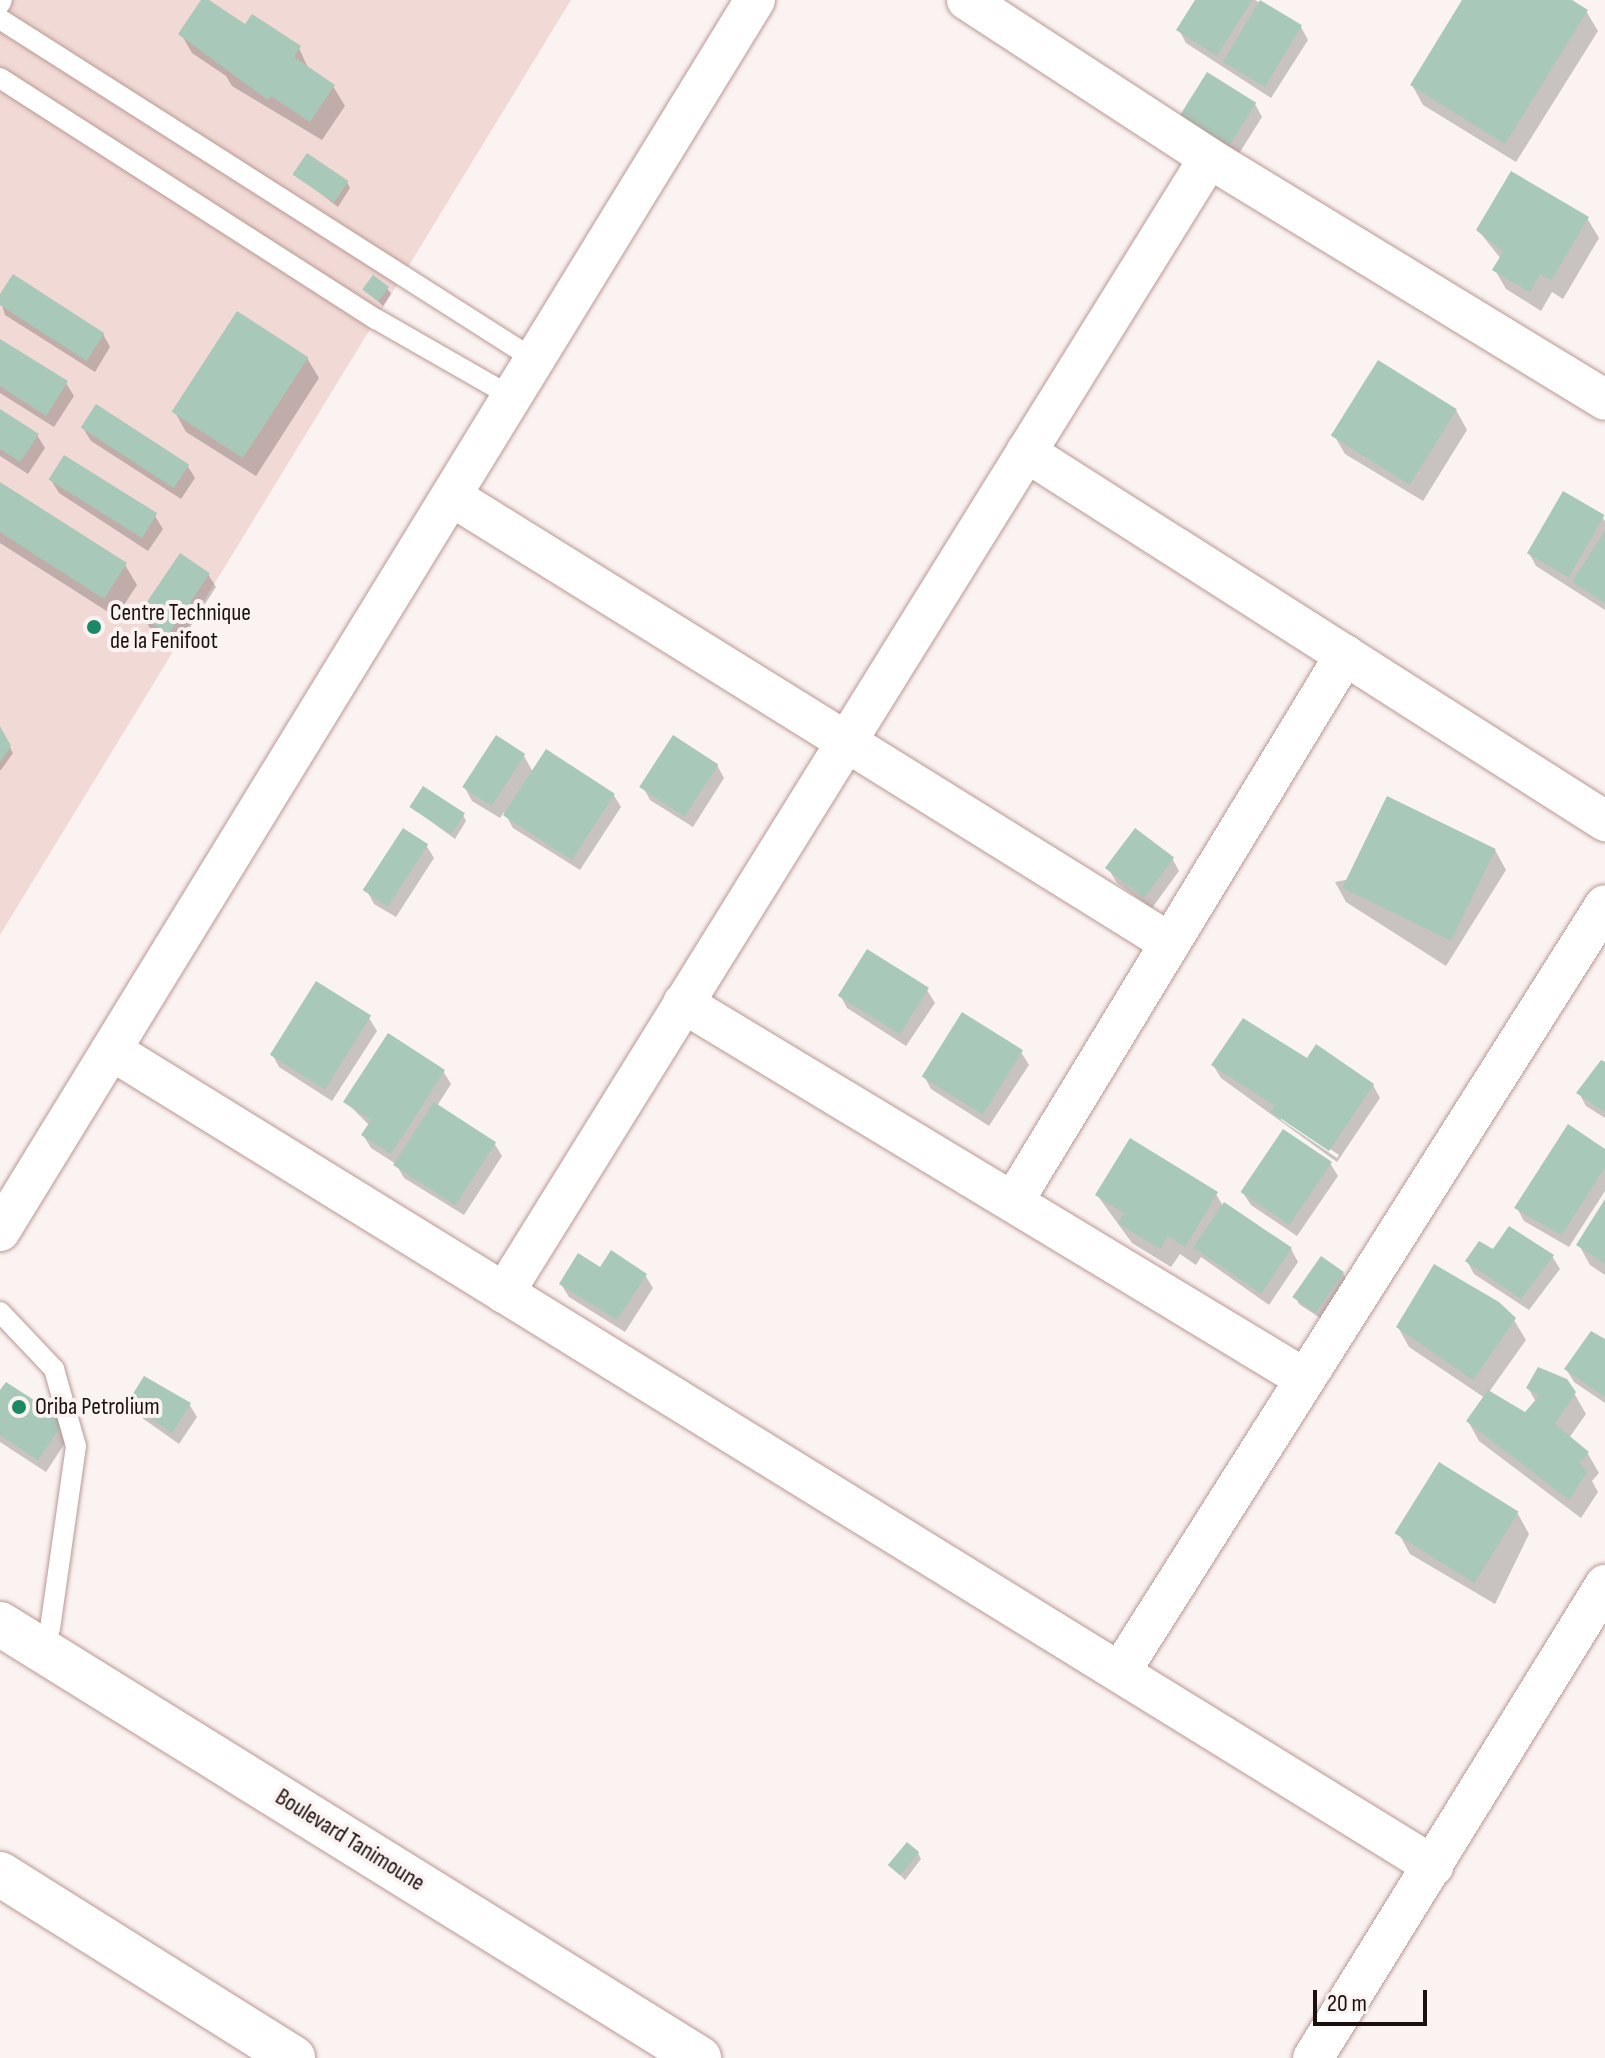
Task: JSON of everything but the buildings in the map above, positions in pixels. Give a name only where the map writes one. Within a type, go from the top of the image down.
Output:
[{"type":"main road","name":"Boulevard Tanimoune","points":[[0,1624],[699,2058]]},
{"type":"main road","points":[[0,1874],[293,2058]]},
{"type":"street","points":[[0,1231],[755,0]]},
{"type":"street","points":[[967,0],[1209,158],[1605,400]]},
{"type":"street","points":[[504,1293],[1209,158]]},
{"type":"street","points":[[1026,452],[1605,821]]},
{"type":"street","points":[[451,496],[1170,943]]},
{"type":"street","points":[[1013,1202],[1345,655]]},
{"type":"street","points":[[1120,1672],[1605,905]]},
{"type":"street","points":[[683,1003],[1304,1378]]},
{"type":"street","points":[[111,1050],[1433,1866]]},
{"type":"street","points":[[1313,2058],[1605,1585]]},
{"type":"lane","points":[[0,19],[535,360]]},
{"type":"lane","points":[[0,78],[376,319],[512,397]]},
{"type":"lane","points":[[0,1312],[54,1369],[76,1446],[50,1628],[41,1649]]},
{"type":"shaded area","name":"Centre Technique de la Fenifoot","points":[[0,0],[571,0],[0,935]]},
{"type":"place","name":"Centre Technique de la Fenifoot","points":[[94,627]]},
{"type":"place","name":"Oriba Petrolium","points":[[19,1407]]}]
